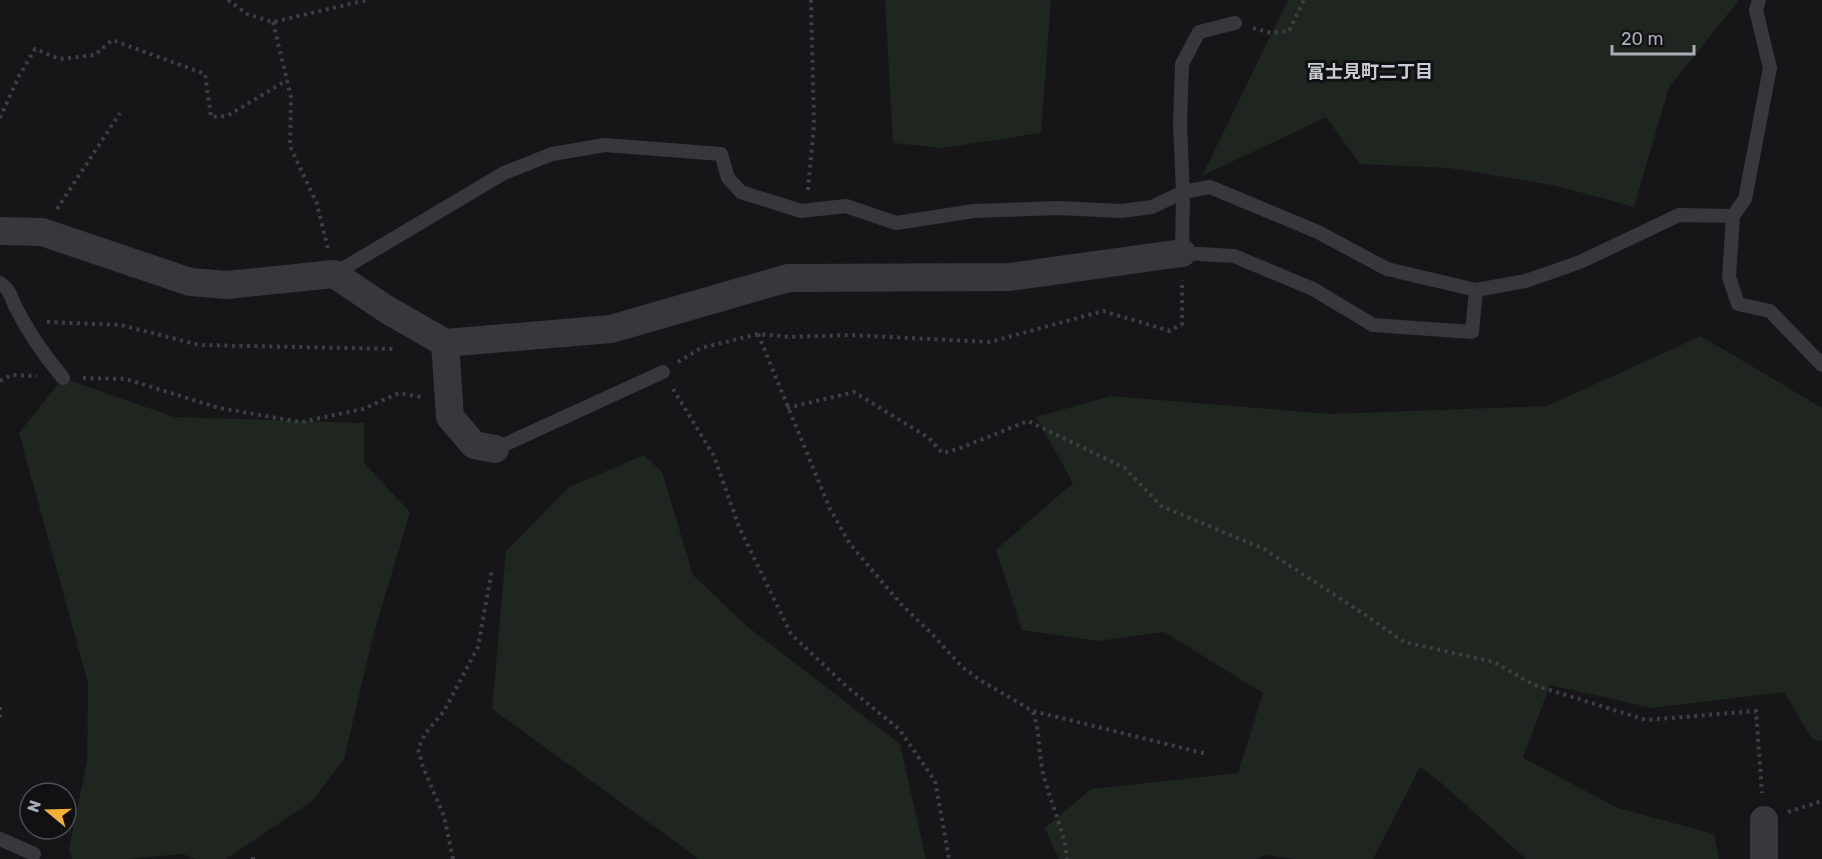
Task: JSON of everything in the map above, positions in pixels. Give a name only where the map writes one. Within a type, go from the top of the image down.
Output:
[{"type":"street","points":[[0,231],[42,232],[190,282],[227,285],[334,274],[386,309],[445,343],[611,329],[788,278],[1009,277],[1182,253]]},
{"type":"street","points":[[445,343],[450,417],[474,445],[495,449]]},
{"type":"street","points":[[1764,820],[1764,859]]},
{"type":"lane","points":[[1759,0],[1756,10],[1770,68],[1745,199],[1732,216],[1729,277],[1738,304],[1770,311],[1822,365]]},
{"type":"lane","points":[[1235,23],[1199,32],[1182,64],[1180,124],[1183,192],[1182,253],[1233,256],[1313,289],[1373,325],[1472,332],[1476,290]]},
{"type":"lane","points":[[334,274],[504,173],[552,154],[605,145],[721,154],[728,178],[741,192],[801,211],[846,206],[896,223],[974,211],[1059,208],[1121,212],[1152,207],[1183,192],[1210,187],[1318,232],[1387,269],[1476,290],[1526,281],[1580,262],[1678,215],[1732,216]]},
{"type":"lane","points":[[0,283],[6,286],[22,321],[44,355],[63,378]]},
{"type":"lane","points":[[495,449],[663,372]]},
{"type":"lane","points":[[0,839],[34,854]]},
{"type":"path","points":[[228,0],[247,14],[273,22],[367,0]]},
{"type":"path","points":[[801,211],[810,184],[814,124],[810,0]]},
{"type":"path","points":[[1235,23],[1271,33],[1289,31],[1305,0]]},
{"type":"path","points":[[273,22],[291,97],[290,146],[317,204],[334,274]]},
{"type":"path","points":[[0,118],[19,76],[35,49],[60,59],[95,55],[112,40],[205,74],[211,117],[227,116],[287,80]]},
{"type":"path","points":[[42,232],[120,113]]},
{"type":"path","points":[[948,859],[935,781],[899,729],[846,686],[791,634],[739,527],[714,456],[663,372],[701,348],[758,334],[792,337],[850,335],[990,342],[1103,311],[1170,331],[1182,324],[1182,253]]},
{"type":"path","points":[[22,321],[121,325],[199,345],[399,349]]},
{"type":"path","points":[[758,334],[830,509],[850,544],[874,574],[962,667],[1033,711],[1208,754]]},
{"type":"path","points":[[0,381],[11,375],[126,379],[219,408],[302,422],[363,409],[399,393],[449,402]]},
{"type":"path","points":[[787,408],[854,392],[929,438],[942,453],[958,449],[1028,421],[1125,468],[1161,506],[1264,549],[1404,642],[1494,662],[1534,685],[1646,720],[1756,711],[1764,820],[1822,801]]},
{"type":"path","points":[[453,859],[444,816],[423,767],[418,749],[425,734],[444,711],[478,647],[492,569]]},
{"type":"path","points":[[0,707],[0,720]]},
{"type":"path","points":[[1033,711],[1037,722],[1042,768],[1065,842],[1067,859]]},
{"type":"shaded area","points":[[885,0],[1051,0],[1041,133],[942,148],[893,143]]},
{"type":"shaded area","points":[[1288,0],[1739,0],[1669,87],[1634,207],[1557,186],[1449,168],[1360,164],[1326,117],[1202,176]]},
{"type":"shaded area","points":[[1701,336],[1822,408],[1822,741],[1812,739],[1784,692],[1652,708],[1550,685],[1523,758],[1618,808],[1714,834],[1719,859],[1526,859],[1439,781],[1420,767],[1373,859],[1295,859],[1264,855],[1256,859],[1059,859],[1045,828],[1091,789],[1238,773],[1263,693],[1164,632],[1098,641],[1022,630],[996,550],[1073,483],[1036,417],[1111,396],[1330,414],[1547,406]]},
{"type":"shaded area","points":[[63,378],[174,417],[364,423],[364,463],[410,512],[372,640],[344,759],[312,801],[226,859],[196,859],[182,854],[128,859],[72,859],[69,849],[71,841],[78,841],[78,805],[87,761],[88,683],[19,433]]},
{"type":"shaded area","points":[[644,455],[662,472],[693,575],[748,627],[900,744],[926,859],[699,859],[492,709],[506,551],[569,487]]},
{"type":"district","name":"富士見町二丁目","points":[[1370,72]]}]
